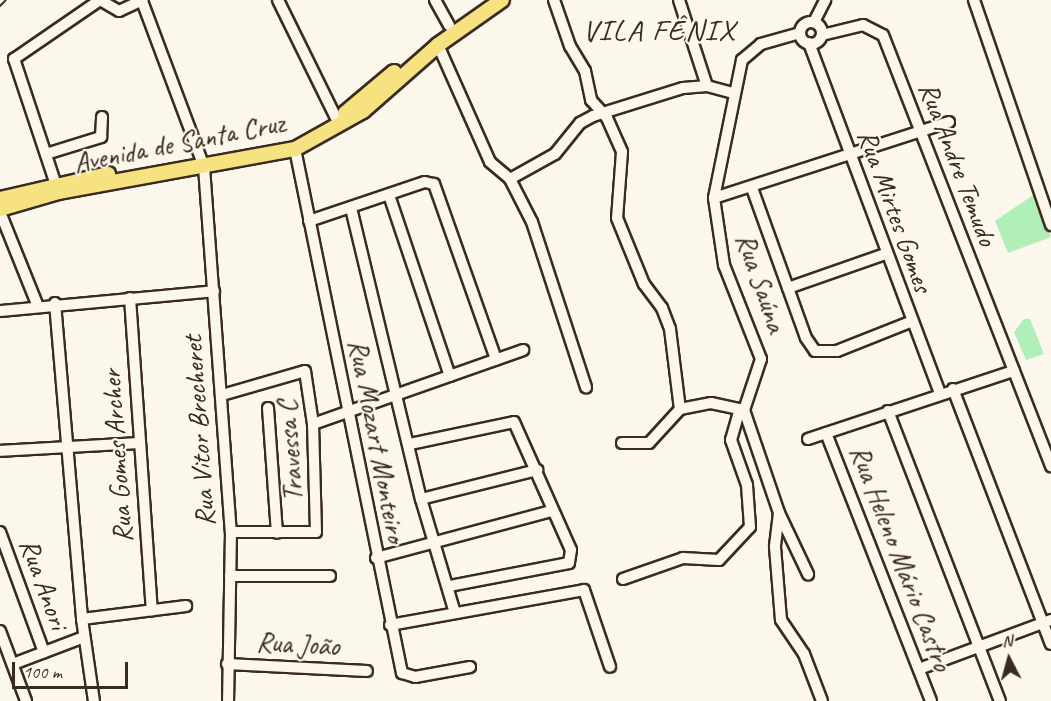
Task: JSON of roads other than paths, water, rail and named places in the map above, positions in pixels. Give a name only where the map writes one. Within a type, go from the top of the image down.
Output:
[{"type":"main road","name":"Avenida de Santa Cruz","points":[[0,210],[58,192],[275,146],[337,120],[449,25],[485,0]]},
{"type":"main road","name":"Avenida de Santa Cruz","points":[[0,199],[55,182],[295,149],[363,111],[438,45],[502,0]]},
{"type":"street","points":[[55,182],[14,59],[100,0],[119,11],[143,1]]},
{"type":"street","points":[[278,0],[337,120]]},
{"type":"street","points":[[435,0],[449,25]]},
{"type":"street","points":[[555,0],[570,46],[585,70],[591,100],[605,113],[624,159],[617,218],[644,284],[662,308],[670,329],[680,409]]},
{"type":"street","points":[[679,0],[707,86]]},
{"type":"street","points":[[814,22],[825,0]]},
{"type":"street","points":[[974,0],[1051,225]]},
{"type":"street","name":"Rua Vitor Brecheret","points":[[143,1],[203,163],[231,532],[228,701]]},
{"type":"street","points":[[800,33],[805,23],[814,22]]},
{"type":"street","points":[[809,44],[822,35],[814,22]]},
{"type":"street","name":"Rua Andre Temudo","points":[[822,35],[863,25],[879,30],[1051,465]]},
{"type":"street","name":"Rua Mirtes Gomes","points":[[800,33],[809,44],[910,322],[940,393]]},
{"type":"street","name":"Rua Saúna","points":[[623,579],[683,558],[719,560],[750,527],[747,485],[731,440],[761,359],[724,264],[714,198],[739,69],[750,52],[761,44],[800,33]]},
{"type":"street","points":[[438,45],[490,162],[510,178],[536,232],[586,387]]},
{"type":"street","points":[[510,178],[555,154],[580,123],[605,113],[670,92],[707,86],[734,93]]},
{"type":"street","points":[[46,154],[101,137],[102,117]]},
{"type":"street","points":[[714,198],[849,157],[949,122]]},
{"type":"street","name":"Rua Mozart Monteiro","points":[[295,149],[376,558],[403,675],[470,667]]},
{"type":"street","points":[[309,221],[425,182],[437,188],[496,359]]},
{"type":"street","points":[[752,188],[788,288],[815,351],[837,351],[910,322]]},
{"type":"street","points":[[388,195],[450,376]]},
{"type":"street","points":[[351,208],[410,444],[421,499],[437,540],[450,585],[455,614]]},
{"type":"street","points":[[0,210],[37,304]]},
{"type":"street","points":[[788,288],[885,254]]},
{"type":"street","points":[[0,311],[37,304],[214,291]]},
{"type":"street","name":"Rua Gomes Archer","points":[[130,298],[152,610]]},
{"type":"street","points":[[55,303],[82,619],[94,701]]},
{"type":"street","points":[[313,423],[397,396],[523,350]]},
{"type":"street","name":"Travessa C","points":[[222,395],[297,370],[307,373],[313,423],[319,523],[311,534],[277,533]]},
{"type":"street","points":[[808,439],[940,393],[1014,371]]},
{"type":"street","points":[[953,389],[1047,621],[1051,644]]},
{"type":"street","points":[[622,443],[649,443],[680,409],[711,403],[742,409],[779,513],[808,574]]},
{"type":"street","points":[[231,532],[277,533],[268,408]]},
{"type":"street","points":[[888,411],[1000,701]]},
{"type":"street","points":[[410,444],[506,422],[518,428],[537,470],[551,512],[571,550],[571,562],[450,585]]},
{"type":"street","name":"Rua Heleno Mário Castro","points":[[826,433],[931,701]]},
{"type":"street","points":[[0,451],[69,450],[140,443]]},
{"type":"street","points":[[421,499],[537,470]]},
{"type":"street","points":[[376,558],[437,540],[551,512]]},
{"type":"street","points":[[779,513],[775,547],[781,620],[804,654],[822,701]]},
{"type":"street","name":"Rua Anori","points":[[0,532],[44,652]]},
{"type":"street","points":[[230,576],[330,576]]},
{"type":"street","points":[[390,625],[584,590],[610,667]]},
{"type":"street","points":[[82,619],[186,606]]},
{"type":"street","points":[[919,669],[1047,621]]},
{"type":"street","points":[[0,631],[26,701]]},
{"type":"street","points":[[13,664],[84,637]]},
{"type":"street","name":"Rua João","points":[[227,664],[367,671]]},
{"type":"railway","points":[[0,6],[6,0]]},
{"type":"district","name":"VILA FÊNIX","points":[[659,30]]}]
